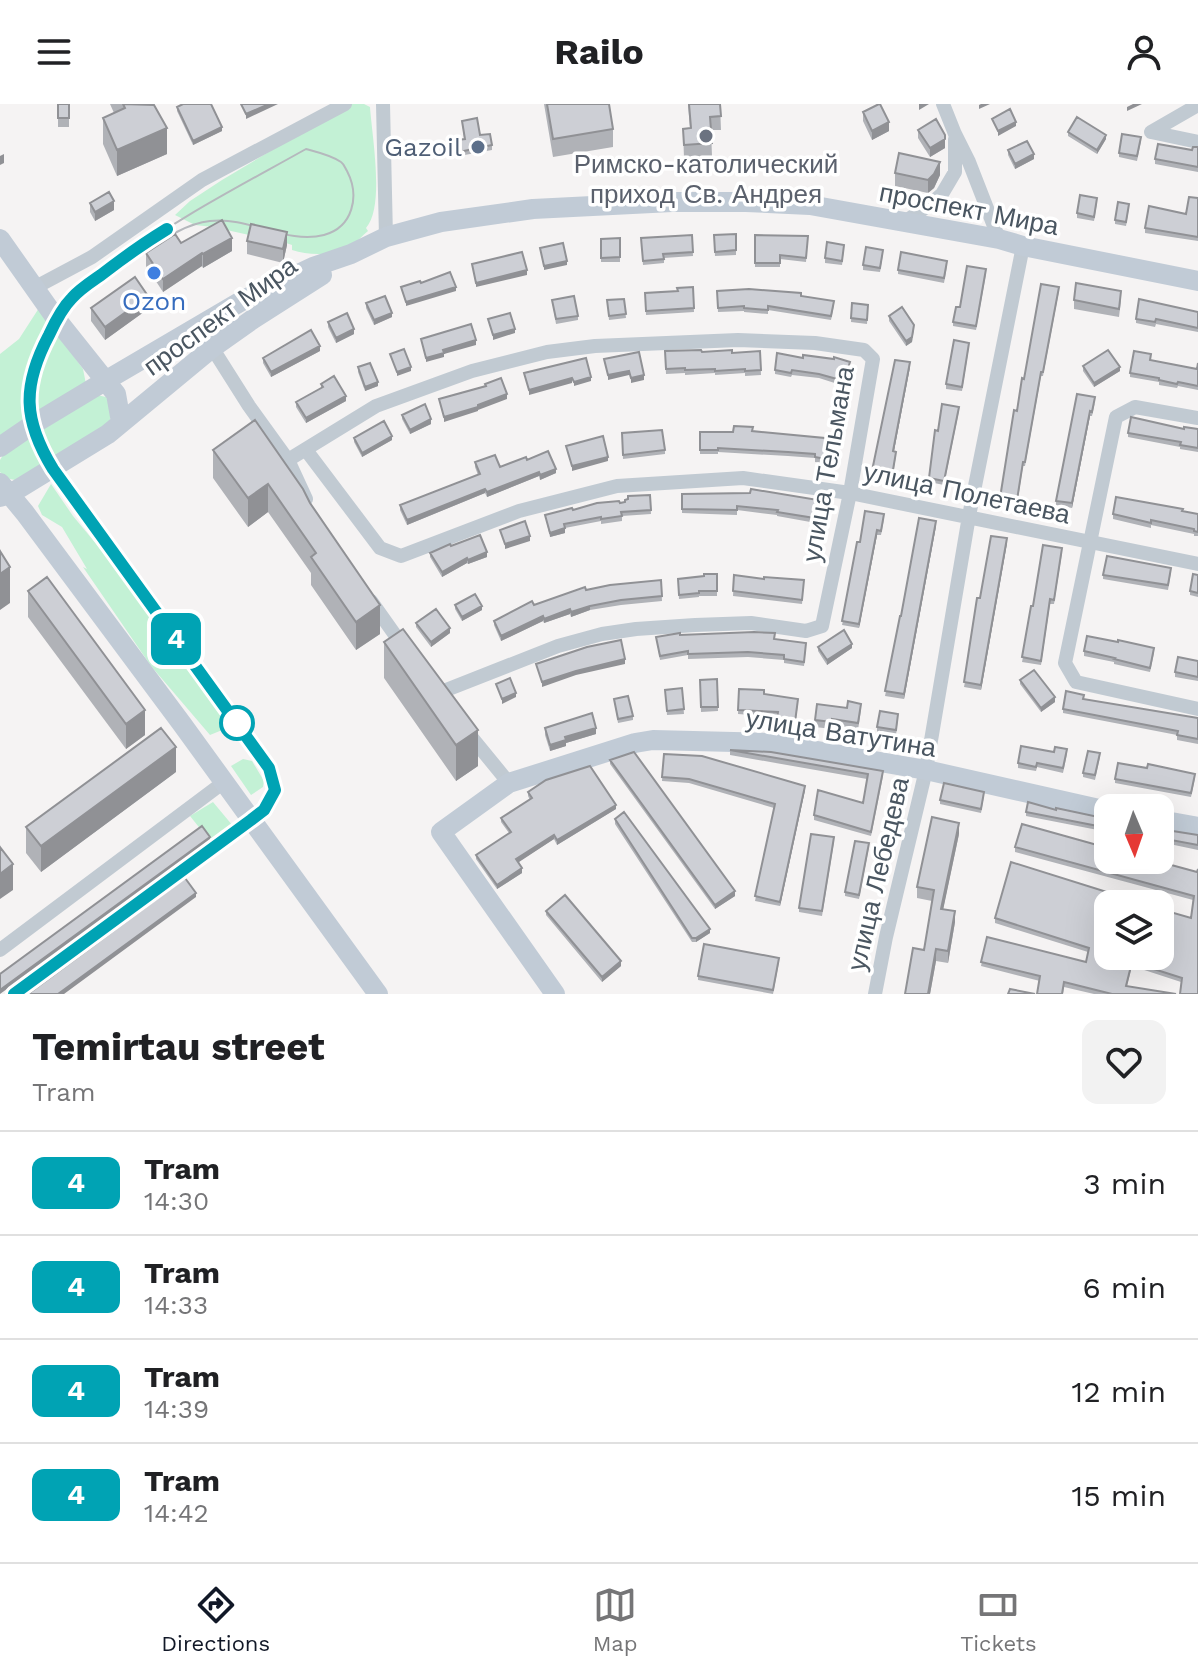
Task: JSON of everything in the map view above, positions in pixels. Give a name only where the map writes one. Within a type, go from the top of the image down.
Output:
[{"type":"street","points":[[34,288],[92,257],[202,180],[345,104]]},
{"type":"street","points":[[383,104],[386,237]]},
{"type":"street","points":[[943,104],[999,239]]},
{"type":"street","points":[[1198,105],[1151,132],[1198,142]]},
{"type":"street","points":[[906,221],[942,194],[955,172],[955,134]]},
{"type":"street","name":"проспект Мира","points":[[0,447],[245,299],[313,267],[351,254],[386,237],[441,222],[533,209],[672,202],[810,205],[999,239],[1198,281]]},
{"type":"street","points":[[0,239],[57,320],[116,394],[121,422]]},
{"type":"street","name":"улица Лебедева","points":[[875,994],[926,770],[969,516],[1023,246]]},
{"type":"street","name":"проспект Мира","points":[[3,491],[108,434],[212,348],[351,254]]},
{"type":"street","points":[[199,327],[288,460],[314,517]]},
{"type":"street","name":"улица Тельмана","points":[[288,460],[376,406],[472,371],[547,352],[595,346],[738,340],[815,343],[864,350],[873,359],[850,493],[822,626],[806,631],[751,623],[695,625],[602,634],[558,646],[437,694]]},
{"type":"street","points":[[1198,418],[1135,407],[1116,417],[1065,663],[1076,682],[1198,709]]},
{"type":"street","name":"улица Полетаева","points":[[306,450],[380,548],[401,556],[519,511],[617,486],[743,478],[850,493],[1198,564]]},
{"type":"street","points":[[3,491],[224,782],[378,994]]},
{"type":"street","points":[[363,590],[415,664]]},
{"type":"street","points":[[463,727],[509,783]]},
{"type":"street","name":"улица Ватутина","points":[[555,994],[441,832],[509,783],[653,740],[772,743],[926,770],[1094,808]]},
{"type":"street","points":[[0,950],[224,782]]},
{"type":"street","points":[[1174,823],[1198,827]]},
{"type":"green space","points":[[349,104],[370,107],[376,170],[375,204],[366,228],[368,231],[352,245],[331,253],[307,253],[292,250],[292,245],[286,243],[195,225],[175,215],[222,180]]},
{"type":"green space","points":[[39,308],[83,369],[86,384],[0,436],[0,354],[19,339]]},
{"type":"green space","points":[[97,395],[106,397],[110,404],[112,413],[109,423],[15,480],[5,478],[0,472],[3,455]]},
{"type":"green space","points":[[51,484],[232,726],[210,735],[151,666],[83,567],[87,569],[62,527],[42,515],[38,506]]},
{"type":"green space","points":[[243,759],[252,761],[264,781],[263,787],[251,795],[231,766]]},
{"type":"green space","points":[[213,802],[233,826],[210,841],[190,816]]},
{"type":"building","points":[[58,104],[69,104],[69,118],[58,118]]},
{"type":"building","points":[[123,104],[154,105],[167,128],[117,150],[103,118],[125,108]]},
{"type":"building","points":[[183,104],[211,104],[222,127],[193,141],[177,107]]},
{"type":"building","points":[[241,104],[269,104],[246,114]]},
{"type":"building","points":[[547,104],[609,104],[613,129],[553,139]]},
{"type":"building","name":"Римско-католический приход Св. Андрея","points":[[689,104],[720,104],[721,116],[710,117],[712,143],[684,145],[683,129],[691,128]]},
{"type":"building","points":[[880,104],[889,122],[872,131],[863,112]]},
{"type":"building","points":[[1010,109],[1016,122],[998,131],[992,119]]},
{"type":"building","points":[[1077,117],[1106,135],[1097,150],[1068,132]]},
{"type":"building","points":[[477,118],[480,135],[490,134],[492,145],[459,152],[456,140],[465,139],[462,121]]},
{"type":"building","points":[[936,119],[945,139],[930,148],[918,130]]},
{"type":"building","points":[[1122,134],[1141,137],[1137,156],[1119,153]]},
{"type":"building","points":[[1027,141],[1034,154],[1015,164],[1008,150]]},
{"type":"building","points":[[1158,144],[1192,150],[1198,147],[1198,167],[1155,159]]},
{"type":"building","points":[[899,153],[940,162],[928,180],[895,173]]},
{"type":"building","points":[[109,192],[114,201],[95,212],[90,203]]},
{"type":"building","points":[[1080,195],[1097,198],[1094,217],[1077,213]]},
{"type":"building","points":[[1189,197],[1198,198],[1198,237],[1145,228],[1149,206],[1186,214]]},
{"type":"building","points":[[1118,202],[1129,204],[1126,222],[1115,220]]},
{"type":"building","points":[[222,220],[232,238],[202,253],[163,279],[146,253],[175,234],[181,243]]},
{"type":"building","points":[[251,224],[287,232],[283,249],[247,241]]},
{"type":"building","points":[[736,234],[736,250],[715,252],[714,235]]},
{"type":"building","points":[[692,235],[693,252],[663,254],[664,259],[643,261],[641,238]]},
{"type":"building","points":[[755,235],[808,236],[806,258],[780,255],[780,263],[755,263]]},
{"type":"building","points":[[620,238],[620,257],[601,258],[601,239]]},
{"type":"building","points":[[827,242],[844,245],[842,261],[825,258]]},
{"type":"building","points":[[563,243],[567,261],[544,266],[540,248]]},
{"type":"building","points":[[866,247],[883,250],[880,268],[863,265]]},
{"type":"building","points":[[522,252],[527,270],[476,283],[472,264]]},
{"type":"building","points":[[901,252],[947,261],[944,278],[898,270]]},
{"type":"building","points":[[967,266],[986,269],[976,326],[953,322],[956,307],[960,307]]},
{"type":"building","points":[[450,272],[456,287],[406,302],[401,287]]},
{"type":"building","points":[[135,277],[148,296],[105,327],[91,308]]},
{"type":"building","points":[[1076,283],[1121,291],[1119,309],[1074,300]]},
{"type":"building","points":[[1041,284],[1059,287],[1043,372],[1017,500],[1000,498],[1014,410],[1017,411],[1024,379]]},
{"type":"building","points":[[693,287],[694,308],[646,311],[645,293]]},
{"type":"building","points":[[749,289],[801,293],[801,296],[834,301],[831,316],[768,306],[768,310],[744,306],[718,308],[717,291]]},
{"type":"building","points":[[385,296],[392,313],[374,320],[366,303]]},
{"type":"building","points":[[574,296],[578,316],[556,319],[552,300]]},
{"type":"building","points":[[624,299],[626,314],[609,316],[607,300]]},
{"type":"building","points":[[1139,299],[1198,312],[1198,328],[1156,319],[1155,322],[1136,319]]},
{"type":"building","points":[[852,303],[868,305],[867,320],[851,318]]},
{"type":"building","points":[[902,307],[914,325],[912,337],[906,341],[889,316]]},
{"type":"building","points":[[347,313],[354,329],[336,338],[328,322]]},
{"type":"building","points":[[510,313],[515,329],[493,335],[488,319]]},
{"type":"building","points":[[471,324],[476,340],[426,358],[421,339]]},
{"type":"building","points":[[311,330],[320,346],[271,372],[263,358]]},
{"type":"building","points":[[954,340],[969,343],[962,387],[946,384]]},
{"type":"building","points":[[404,349],[411,367],[397,372],[390,354]]},
{"type":"building","points":[[732,350],[732,353],[760,351],[761,370],[666,369],[665,351]]},
{"type":"building","points":[[1108,350],[1120,367],[1094,383],[1083,366]]},
{"type":"building","points":[[1134,351],[1151,354],[1150,360],[1197,369],[1198,363],[1198,386],[1130,373]]},
{"type":"building","points":[[639,352],[644,375],[631,378],[629,371],[608,375],[604,359]]},
{"type":"building","points":[[777,353],[803,358],[803,355],[834,357],[850,362],[844,381],[819,374],[775,370]]},
{"type":"building","points":[[586,358],[591,377],[574,382],[572,378],[529,390],[524,373]]},
{"type":"building","points":[[895,360],[910,362],[893,451],[896,452],[893,470],[873,466]]},
{"type":"building","points":[[370,363],[378,382],[365,387],[358,367]]},
{"type":"building","points":[[334,376],[346,396],[306,418],[296,402],[323,387],[321,384]]},
{"type":"building","points":[[501,378],[507,394],[444,417],[439,399],[486,386]]},
{"type":"building","points":[[1077,394],[1095,397],[1072,503],[1056,501]]},
{"type":"building","points":[[425,404],[431,419],[410,430],[402,415]]},
{"type":"building","points":[[942,404],[959,407],[944,481],[929,478]]},
{"type":"building","points":[[1131,417],[1184,429],[1198,429],[1198,448],[1128,433]]},
{"type":"building","points":[[255,420],[380,605],[356,622],[311,557],[316,553],[268,484],[248,498],[213,450]]},
{"type":"building","points":[[384,421],[392,436],[362,453],[354,438]]},
{"type":"building","points":[[734,426],[753,427],[752,431],[835,439],[831,460],[815,457],[815,454],[718,448],[700,450],[700,432],[733,432]]},
{"type":"building","points":[[662,430],[665,450],[623,455],[622,433]]},
{"type":"building","points":[[603,436],[608,457],[572,466],[566,446]]},
{"type":"building","points":[[548,451],[556,469],[540,475],[539,472],[487,492],[485,489],[407,520],[400,505],[480,474],[475,462],[495,455],[500,467]]},
{"type":"building","points":[[751,489],[830,502],[827,520],[737,506],[737,510],[682,509],[682,494],[750,493]]},
{"type":"building","points":[[650,495],[651,510],[621,512],[622,516],[564,524],[565,528],[550,533],[545,515],[597,503],[625,502],[628,496]]},
{"type":"building","points":[[1116,497],[1198,514],[1198,532],[1113,514]]},
{"type":"building","points":[[865,511],[884,514],[881,531],[877,530],[859,624],[842,621]]},
{"type":"building","points":[[919,518],[936,521],[904,694],[885,691]]},
{"type":"building","points":[[525,521],[530,536],[505,544],[500,530]]},
{"type":"building","points":[[480,535],[487,552],[467,558],[442,572],[430,553],[450,544]]},
{"type":"building","points":[[991,536],[1007,538],[981,685],[964,682],[977,598],[980,598]]},
{"type":"building","points":[[1043,545],[1062,548],[1054,600],[1050,599],[1041,661],[1022,657]]},
{"type":"building","points":[[0,551],[10,567],[0,574]]},
{"type":"building","points":[[1107,556],[1171,568],[1168,585],[1103,575]]},
{"type":"building","points":[[717,574],[717,591],[679,595],[678,579]]},
{"type":"building","points":[[1193,574],[1198,575],[1198,593],[1190,591]]},
{"type":"building","points":[[734,575],[804,580],[802,600],[733,591]]},
{"type":"building","points":[[47,577],[145,710],[126,724],[28,591]]},
{"type":"building","points":[[661,580],[662,596],[621,600],[571,612],[570,609],[544,619],[543,616],[501,636],[494,621],[532,601],[534,605],[585,587],[586,590]]},
{"type":"building","points":[[475,594],[482,606],[462,617],[455,605]]},
{"type":"building","points":[[436,609],[450,628],[431,642],[416,623]]},
{"type":"building","points":[[403,629],[478,730],[456,745],[384,642]]},
{"type":"building","points":[[844,630],[852,644],[827,660],[818,647]]},
{"type":"building","points":[[680,633],[775,633],[774,639],[806,643],[804,662],[784,659],[784,655],[748,652],[688,654],[688,651],[660,656],[656,637]]},
{"type":"building","points":[[1087,636],[1154,648],[1150,668],[1084,651]]},
{"type":"building","points":[[621,640],[625,659],[542,682],[536,664],[587,647]]},
{"type":"building","points":[[1178,657],[1198,661],[1198,677],[1175,672]]},
{"type":"building","points":[[1034,670],[1055,697],[1041,708],[1020,680]]},
{"type":"building","points":[[510,678],[516,693],[502,699],[496,684]]},
{"type":"building","points":[[717,679],[718,707],[701,707],[700,680]]},
{"type":"building","points":[[682,688],[684,709],[667,711],[665,690]]},
{"type":"building","points":[[739,689],[764,690],[764,694],[798,699],[795,722],[777,719],[778,712],[738,710]]},
{"type":"building","points":[[1066,691],[1084,695],[1083,699],[1198,718],[1198,739],[1177,735],[1178,731],[1063,709]]},
{"type":"building","points":[[628,696],[633,716],[618,719],[614,699]]},
{"type":"building","points":[[848,701],[861,704],[858,723],[815,720],[817,704],[847,708]]},
{"type":"building","points":[[880,711],[898,714],[896,730],[877,727]]},
{"type":"building","points":[[592,713],[596,728],[550,745],[545,728]]},
{"type":"building","points":[[161,728],[176,747],[41,846],[26,827]]},
{"type":"building","points":[[1021,746],[1054,752],[1055,747],[1067,749],[1063,768],[1018,763]]},
{"type":"building","points":[[730,750],[771,752],[883,771],[871,832],[814,815],[818,790],[863,803],[868,774]]},
{"type":"building","points":[[1088,751],[1100,753],[1095,775],[1083,773]]},
{"type":"building","points":[[634,752],[735,891],[715,905],[610,760]]},
{"type":"building","points":[[664,754],[702,756],[805,786],[780,902],[755,896],[775,804],[689,779],[662,777]]},
{"type":"building","points":[[1118,763],[1147,768],[1148,764],[1195,774],[1191,793],[1115,779]]},
{"type":"building","points":[[590,766],[616,805],[557,840],[554,835],[516,859],[522,868],[497,885],[476,855],[511,832],[501,818],[532,798],[528,792],[546,780]]},
{"type":"building","points":[[944,783],[984,792],[981,809],[940,800]]},
{"type":"building","points":[[1028,802],[1094,816],[1094,825],[1026,812]]},
{"type":"building","points":[[624,812],[710,929],[692,938],[615,819]]},
{"type":"building","points":[[932,817],[959,823],[941,909],[955,911],[948,951],[936,949],[928,994],[905,994],[913,948],[924,950],[934,890],[917,887]]},
{"type":"building","points":[[1022,824],[1094,844],[1094,869],[1015,847]]},
{"type":"building","points":[[202,826],[210,837],[0,990],[0,974]]},
{"type":"building","points":[[1174,831],[1198,835],[1198,845],[1174,841]]},
{"type":"building","points":[[811,834],[834,837],[822,911],[799,908]]},
{"type":"building","points":[[855,841],[869,843],[859,895],[845,892]]},
{"type":"building","points":[[0,847],[13,864],[0,874]]},
{"type":"building","points":[[1011,862],[1100,890],[1094,890],[1094,970],[1130,970],[1126,986],[1176,994],[1112,994],[1064,982],[1062,994],[1037,994],[1040,976],[981,962],[987,937],[1086,962],[1089,948],[995,918]]},
{"type":"building","points":[[1174,866],[1197,872],[1198,869],[1198,994],[1180,994],[1182,978],[1157,970],[1174,970],[1174,913],[1191,918],[1194,896],[1114,874],[1174,874]]},
{"type":"building","points":[[185,878],[196,893],[58,994],[28,994]]},
{"type":"building","points":[[565,895],[621,961],[602,977],[546,911]]},
{"type":"building","points":[[704,944],[779,958],[773,990],[698,976]]},
{"type":"building","points":[[1010,989],[1035,994],[1008,994]]},
{"type":"tram line","points":[[14,994],[251,820],[274,793],[273,778],[263,760],[43,453],[29,409],[32,375],[37,359],[51,327],[70,300],[136,249],[207,204],[306,149],[328,156],[343,164],[353,190],[347,218],[334,231],[310,237],[296,236],[225,221],[210,221],[180,230],[81,299],[63,321],[42,365],[35,395],[36,417],[57,466],[273,763],[280,790],[275,805],[256,825],[25,994]]},
{"type":"tram line","name":"4","points":[[14,994],[264,810],[275,790],[269,768],[53,469],[39,447],[32,425],[29,389],[33,372],[40,351],[64,309],[92,281],[167,229]]},
{"type":"place","name":"Римско-католический приход Св. Андрея","points":[[706,136]]},
{"type":"place","name":"Gazoil","points":[[478,147]]},
{"type":"place","name":"Ozon","points":[[154,273]]}]
